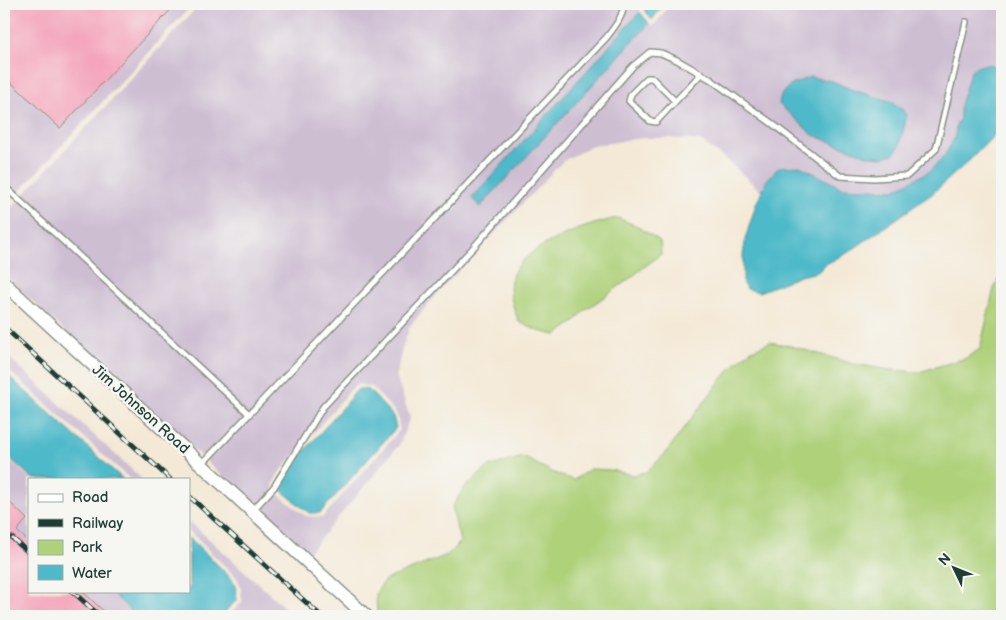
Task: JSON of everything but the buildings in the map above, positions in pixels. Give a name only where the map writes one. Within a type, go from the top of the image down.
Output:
[{"type":"street","name":"Jim Johnson Road","points":[[4,283],[366,616]]},
{"type":"lane","points":[[201,465],[606,38],[617,23],[624,9],[624,4]]},
{"type":"lane","points":[[252,511],[274,486],[323,407],[472,249],[634,66],[650,52],[661,53],[701,74],[770,122],[840,176],[874,178],[907,176],[936,149],[966,22]]},
{"type":"lane","points":[[675,101],[652,78],[646,78],[631,94],[629,101],[650,121],[656,122],[701,74]]},
{"type":"lane","points":[[4,186],[249,414]]},
{"type":"shaded area","points":[[4,4],[193,4],[4,208]]},
{"type":"shaded area","points":[[200,4],[639,4],[640,12],[480,207],[649,23],[652,25],[656,23],[670,4],[1002,4],[1002,67],[986,64],[974,68],[962,97],[960,119],[957,123],[954,139],[945,155],[930,171],[894,190],[842,188],[799,166],[767,180],[762,192],[723,157],[700,141],[670,138],[642,138],[591,146],[563,161],[442,288],[410,326],[396,375],[410,418],[399,445],[309,552],[187,444],[4,275],[4,216]],"holes":[[[810,77],[832,81],[853,90],[869,156],[844,146]],[[358,384],[372,387],[397,414],[400,430],[323,517],[306,516],[274,491],[273,484],[278,474],[354,386]]]},
{"type":"shaded area","points":[[4,353],[141,478],[129,478],[4,366]]},
{"type":"shaded area","points":[[4,455],[30,478],[28,478],[28,592],[159,592],[186,616],[4,616]]},
{"type":"shaded area","points":[[190,522],[294,616],[228,616],[242,602],[241,589],[237,578],[190,532]]},
{"type":"green space","points":[[618,218],[637,226],[660,241],[661,254],[584,311],[573,323],[556,335],[538,331],[519,322],[512,301],[510,285],[517,268],[527,257],[556,238],[590,225]]},
{"type":"green space","points":[[1002,273],[1002,616],[380,616],[377,612],[376,593],[385,580],[447,555],[460,542],[452,507],[464,488],[488,467],[523,457],[554,473],[574,480],[590,469],[611,470],[633,475],[646,472],[664,455],[733,366],[750,351],[770,342],[854,364],[891,370],[919,372],[966,358],[980,349],[994,288]]},
{"type":"water","points":[[644,4],[664,4],[652,20],[644,9]]},
{"type":"water","points":[[640,12],[649,23],[645,28],[480,207],[472,198]]},
{"type":"water","points":[[986,64],[1002,67],[1002,127],[972,158],[932,194],[849,252],[826,264],[818,272],[800,276],[759,292],[747,289],[743,285],[743,255],[746,236],[756,204],[767,180],[779,167],[800,166],[842,188],[894,190],[930,171],[945,155],[954,139],[957,123],[960,119],[960,105],[970,73],[974,68]]},
{"type":"water","points":[[810,77],[832,81],[853,90],[893,102],[900,107],[907,115],[899,147],[893,154],[884,157],[869,156],[813,135],[779,104],[780,98],[786,89]]},
{"type":"water","points":[[4,372],[122,478],[32,478],[4,453]]},
{"type":"water","points":[[358,389],[369,390],[393,416],[396,428],[320,513],[309,513],[277,487],[282,477]]},
{"type":"water","points":[[190,538],[232,579],[236,589],[237,600],[221,616],[136,616],[111,592],[190,592]]},
{"type":"railway","points":[[4,327],[169,478]]},
{"type":"railway","points":[[190,497],[321,616]]},
{"type":"railway","points":[[12,538],[28,552]]},
{"type":"railway","points":[[73,592],[100,616]]}]
